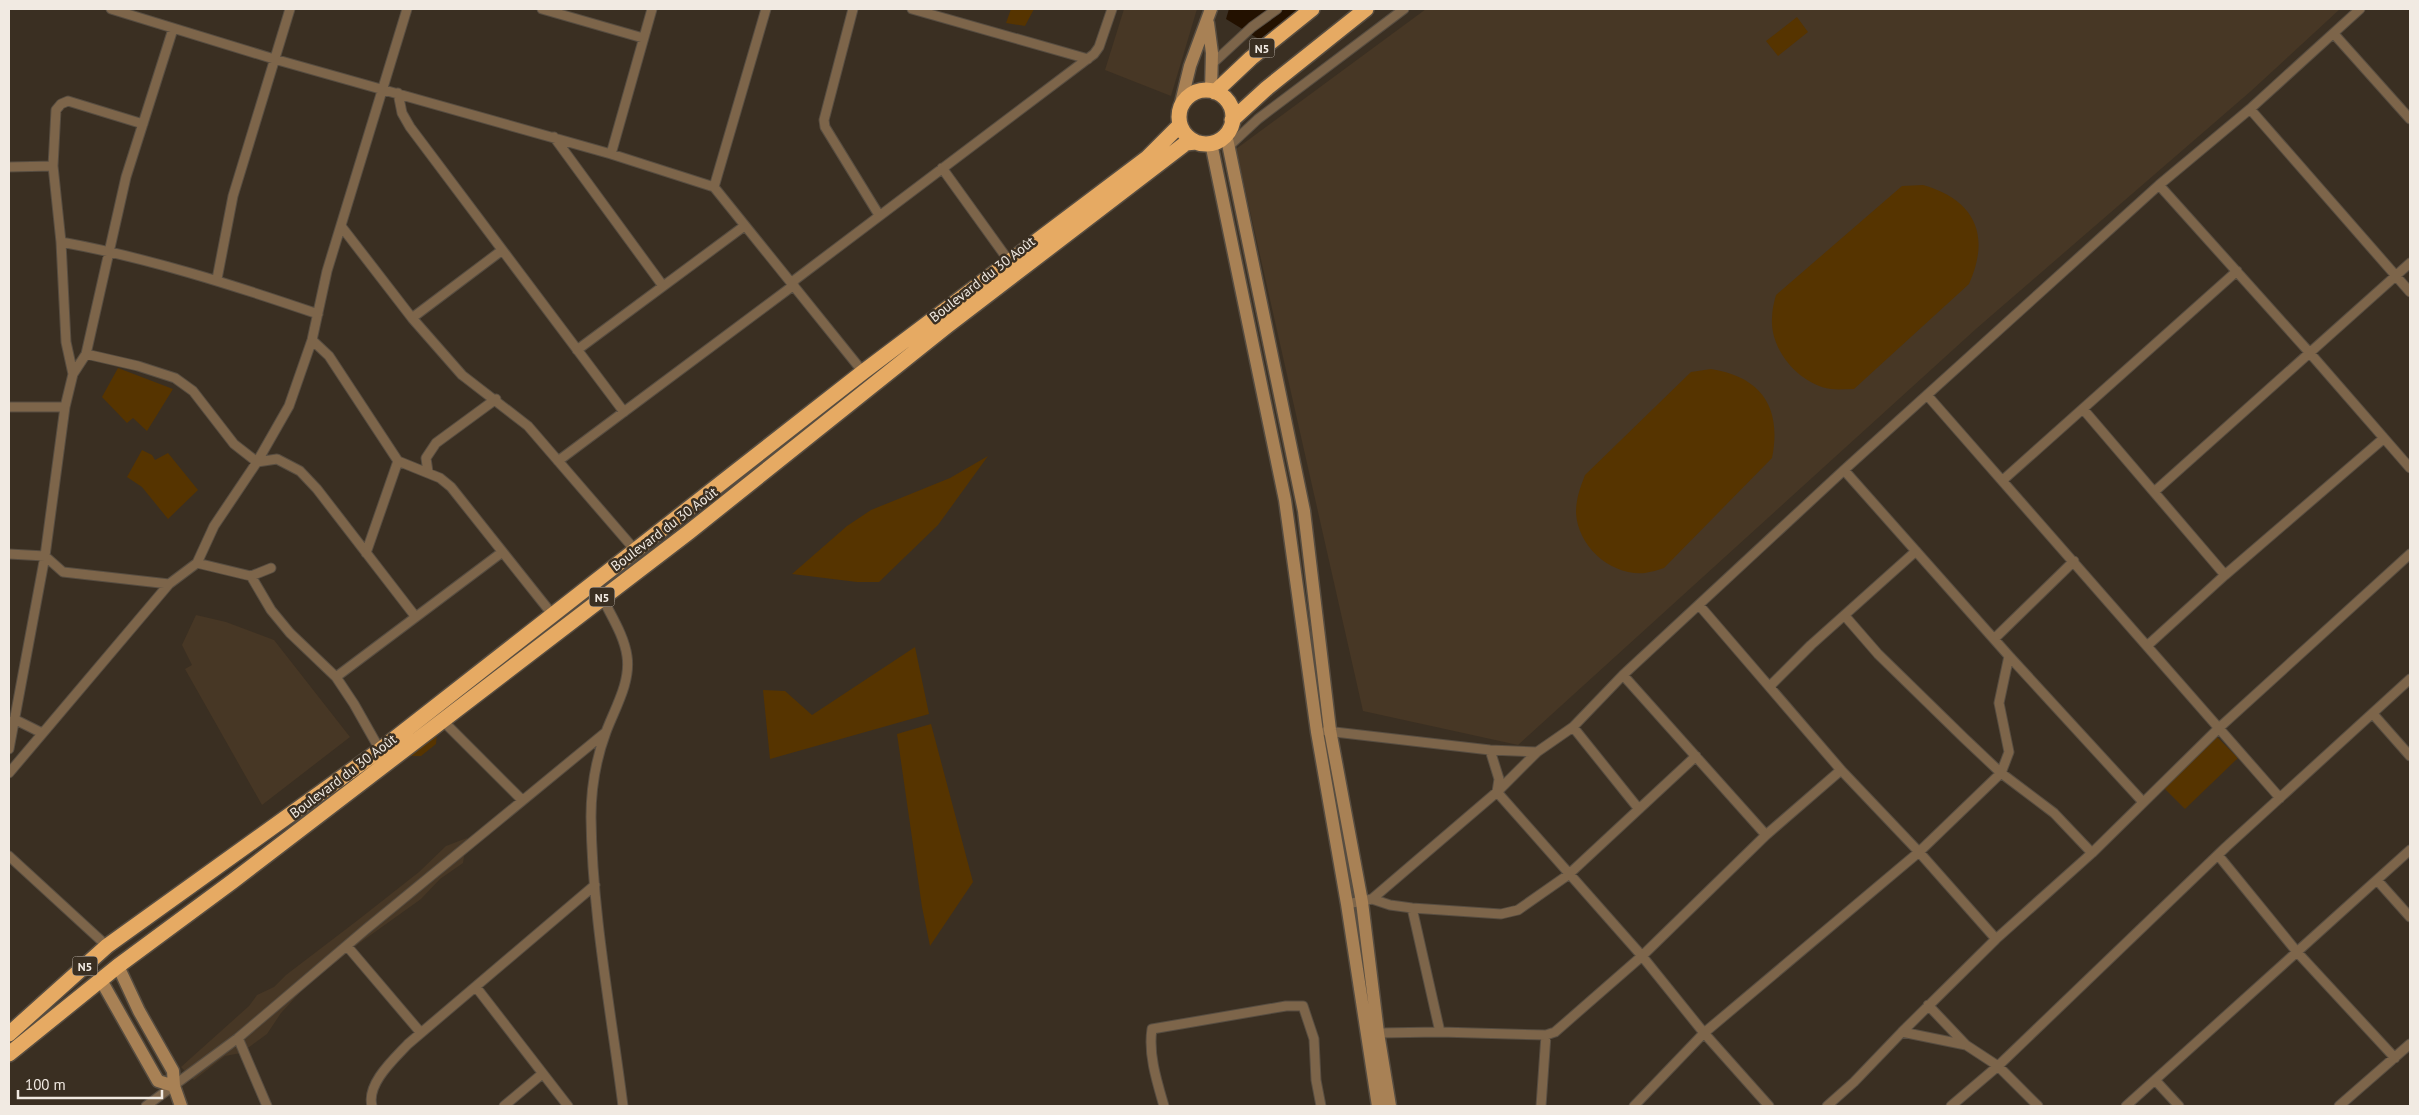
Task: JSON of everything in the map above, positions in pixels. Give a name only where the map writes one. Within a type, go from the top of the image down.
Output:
[{"type":"highway","name":"N5","points":[[1180,107],[1191,94],[1198,91],[1213,91],[1250,58],[1312,9]]},
{"type":"highway","name":"N5","points":[[1204,143],[1229,133],[1267,88],[1366,9]]},
{"type":"highway","points":[[1213,91],[1228,103],[1229,133]]},
{"type":"highway","points":[[1180,107],[1180,125],[1186,135],[1204,143]]},
{"type":"highway","name":"Boulevard du 30 Août","points":[[9,1034],[107,946],[380,750],[863,372],[1147,158],[1180,125]]},
{"type":"highway","name":"Boulevard du 30 Août","points":[[9,1054],[102,982],[118,966],[690,532],[1102,206],[1186,143],[1204,143]]},
{"type":"highway","points":[[678,516],[690,532]]},
{"type":"highway","points":[[552,614],[562,629]]},
{"type":"highway","points":[[433,709],[443,721]]},
{"type":"highway","points":[[107,946],[118,966]]},
{"type":"highway","points":[[90,961],[102,982]]},
{"type":"main road","points":[[1210,15],[1213,91]]},
{"type":"main road","points":[[1180,107],[1190,66],[1210,15]]},
{"type":"main road","points":[[1229,133],[1304,511],[1330,730],[1367,900],[1378,1033],[1390,1106]]},
{"type":"main road","points":[[1204,143],[1285,500],[1316,732],[1347,904],[1378,1106]]},
{"type":"main road","points":[[118,966],[135,1002],[174,1071],[174,1086],[180,1106]]},
{"type":"main road","points":[[102,982],[158,1081],[174,1086]]},
{"type":"street","points":[[111,9],[129,11],[173,29],[274,59],[612,154],[714,188],[743,227],[793,284],[863,372]]},
{"type":"street","points":[[217,279],[233,196],[290,9]]},
{"type":"street","points":[[9,773],[169,584],[198,563],[214,526],[257,462],[289,406],[312,340],[327,271],[407,9]]},
{"type":"street","points":[[542,9],[643,38]]},
{"type":"street","points":[[612,154],[652,9]]},
{"type":"street","points":[[714,188],[766,9]]},
{"type":"street","points":[[853,9],[824,120],[825,127],[879,215]]},
{"type":"street","points":[[912,9],[1088,59]]},
{"type":"street","points":[[558,461],[793,284],[879,215],[1088,59],[1099,47],[1112,9]]},
{"type":"street","points":[[1212,64],[1252,27],[1277,9]]},
{"type":"street","points":[[1229,133],[1258,119],[1404,9]]},
{"type":"street","points":[[1367,900],[1498,792],[1536,752],[1572,728],[1623,675],[1844,470],[2159,185],[2250,109],[2360,9]]},
{"type":"street","points":[[9,749],[45,556],[65,407],[73,374],[86,354],[126,177],[173,29]]},
{"type":"street","points":[[2334,34],[2410,119]]},
{"type":"street","points":[[398,93],[402,114],[410,127],[624,412]]},
{"type":"street","points":[[73,374],[66,342],[61,242],[53,166],[56,110],[60,104],[68,101],[143,124]]},
{"type":"street","points":[[2250,109],[2410,292]]},
{"type":"street","points":[[554,137],[663,286]]},
{"type":"street","points":[[9,167],[53,166]]},
{"type":"street","points":[[942,168],[1009,261]]},
{"type":"street","points":[[2159,185],[2410,468]]},
{"type":"street","points":[[341,226],[412,318],[462,374],[476,387],[496,399],[528,426],[635,550]]},
{"type":"street","points":[[577,350],[743,227]]},
{"type":"street","points":[[61,242],[110,251],[217,279],[318,314]]},
{"type":"street","points":[[412,318],[502,251]]},
{"type":"street","points":[[2154,492],[2410,263]]},
{"type":"street","points":[[2003,480],[2237,271]]},
{"type":"street","points":[[312,340],[329,356],[398,461],[428,472],[440,478],[451,487],[501,553],[552,614]]},
{"type":"street","points":[[86,354],[138,366],[175,378],[193,391],[234,444],[257,462],[277,460],[300,471],[317,489],[415,616]]},
{"type":"street","points":[[1927,395],[2074,560],[2280,798]]},
{"type":"street","points":[[428,472],[426,458],[436,443],[496,399]]},
{"type":"street","points":[[9,407],[65,407]]},
{"type":"street","points":[[2083,409],[2225,576]]},
{"type":"street","points":[[2148,645],[2383,439]]},
{"type":"street","points":[[366,553],[398,461]]},
{"type":"street","points":[[1844,470],[2142,802]]},
{"type":"street","points":[[1770,686],[1916,551]]},
{"type":"street","points":[[336,677],[501,553]]},
{"type":"street","points":[[9,554],[45,556],[62,572],[169,584]]},
{"type":"street","points":[[1827,1106],[1854,1082],[1928,1005],[1996,939],[2092,853],[2220,727],[2410,554]]},
{"type":"street","points":[[1994,639],[2074,560]]},
{"type":"street","points":[[198,563],[251,576],[271,568]]},
{"type":"street","points":[[251,576],[271,610],[290,633],[336,677],[380,750]]},
{"type":"street","points":[[602,597],[623,640],[627,658],[626,677],[620,700],[606,732],[591,792],[595,885],[623,1106]]},
{"type":"street","points":[[1699,605],[1841,770],[1919,852],[1996,939]]},
{"type":"street","points":[[1845,616],[1878,654],[2001,773],[2054,813],[2092,853]]},
{"type":"street","points":[[1640,1104],[1704,1033],[1919,852],[2001,773],[2009,752],[1999,703],[2009,656]]},
{"type":"street","points":[[1623,675],[1766,834]]},
{"type":"street","points":[[1951,1106],[1998,1066],[2218,855],[2410,679]]},
{"type":"street","points":[[2373,714],[2410,756]]},
{"type":"street","points":[[14,719],[42,733]]},
{"type":"street","points":[[443,721],[522,800]]},
{"type":"street","points":[[1572,728],[1638,808]]},
{"type":"street","points":[[1316,732],[1330,730],[1490,750],[1536,752]]},
{"type":"street","points":[[146,1106],[238,1038],[606,732]]},
{"type":"street","points":[[1490,750],[1500,779],[1498,792],[1568,875],[1642,956],[1704,1033],[1769,1106]]},
{"type":"street","points":[[1347,904],[1367,900],[1412,908],[1510,914],[1568,875],[1696,756]]},
{"type":"street","points":[[1378,1033],[1440,1032],[1546,1035],[1555,1032],[1642,956],[1766,834],[1841,770]]},
{"type":"street","points":[[2126,1106],[2156,1081],[2410,850]]},
{"type":"street","points":[[2218,855],[2297,952],[2395,1058]]},
{"type":"street","points":[[9,856],[107,946]]},
{"type":"street","points":[[2377,880],[2410,917]]},
{"type":"street","points":[[372,1106],[371,1096],[373,1088],[392,1061],[420,1032],[476,987],[595,885]]},
{"type":"street","points":[[1412,908],[1440,1032]]},
{"type":"street","points":[[347,946],[420,1032]]},
{"type":"street","points":[[476,987],[568,1106]]},
{"type":"street","points":[[1928,1005],[1966,1045],[1998,1066],[2038,1106]]},
{"type":"street","points":[[1164,1106],[1155,1073],[1150,1039],[1152,1029],[1286,1006],[1303,1006],[1314,1039],[1316,1080],[1321,1106]]},
{"type":"street","points":[[1902,1032],[1966,1045]]},
{"type":"street","points":[[1541,1106],[1546,1035]]},
{"type":"street","points":[[238,1038],[267,1106]]},
{"type":"street","points":[[2339,1106],[2410,1044]]},
{"type":"street","points":[[504,1106],[542,1074]]},
{"type":"street","points":[[2156,1081],[2179,1106]]},
{"type":"shaded area","points":[[1011,9],[1034,9],[1025,26],[1006,23]]},
{"type":"shaded area","points":[[1124,9],[1197,9],[1171,96],[1105,70]]},
{"type":"shaded area","points":[[1229,9],[1310,9],[1267,44],[1226,19]]},
{"type":"shaded area","points":[[1426,9],[2340,9],[2251,91],[1977,328],[1518,745],[1363,711],[1236,149]]},
{"type":"shaded area","points":[[1797,17],[1808,32],[1778,56],[1766,41]]},
{"type":"shaded area","points":[[1923,185],[1955,200],[1966,210],[1974,222],[1978,235],[1978,250],[1969,284],[1854,389],[1831,389],[1819,386],[1808,380],[1789,364],[1776,342],[1772,318],[1776,295],[1902,186]]},
{"type":"shaded area","points":[[118,368],[173,389],[147,431],[133,418],[127,423],[102,397]]},
{"type":"shaded area","points":[[1711,369],[1729,373],[1743,379],[1755,387],[1764,398],[1771,410],[1774,424],[1772,458],[1664,568],[1645,573],[1632,573],[1620,570],[1598,557],[1583,537],[1578,525],[1577,503],[1585,475],[1691,372]]},
{"type":"shaded area","points":[[142,450],[152,455],[155,460],[168,453],[198,490],[168,519],[142,487],[127,477]]},
{"type":"shaded area","points":[[988,456],[938,525],[879,582],[857,582],[792,574],[847,526],[871,510],[950,478]]},
{"type":"shaded area","points":[[196,615],[226,622],[274,640],[350,737],[262,805],[185,669],[192,665],[182,645]]},
{"type":"shaded area","points":[[915,647],[929,714],[770,759],[763,690],[785,691],[812,715]]},
{"type":"shaded area","points":[[931,724],[973,882],[930,946],[922,907],[897,734]]},
{"type":"shaded area","points":[[437,733],[436,744],[421,756],[409,756]]},
{"type":"shaded area","points":[[2215,735],[2238,758],[2185,809],[2162,786]]},
{"type":"shaded area","points":[[467,838],[463,863],[440,879],[421,899],[361,942],[306,986],[281,1013],[267,1034],[241,1053],[225,1056],[194,1080],[181,1067],[249,1006],[257,995],[274,987],[286,975],[419,872],[446,846]]}]
